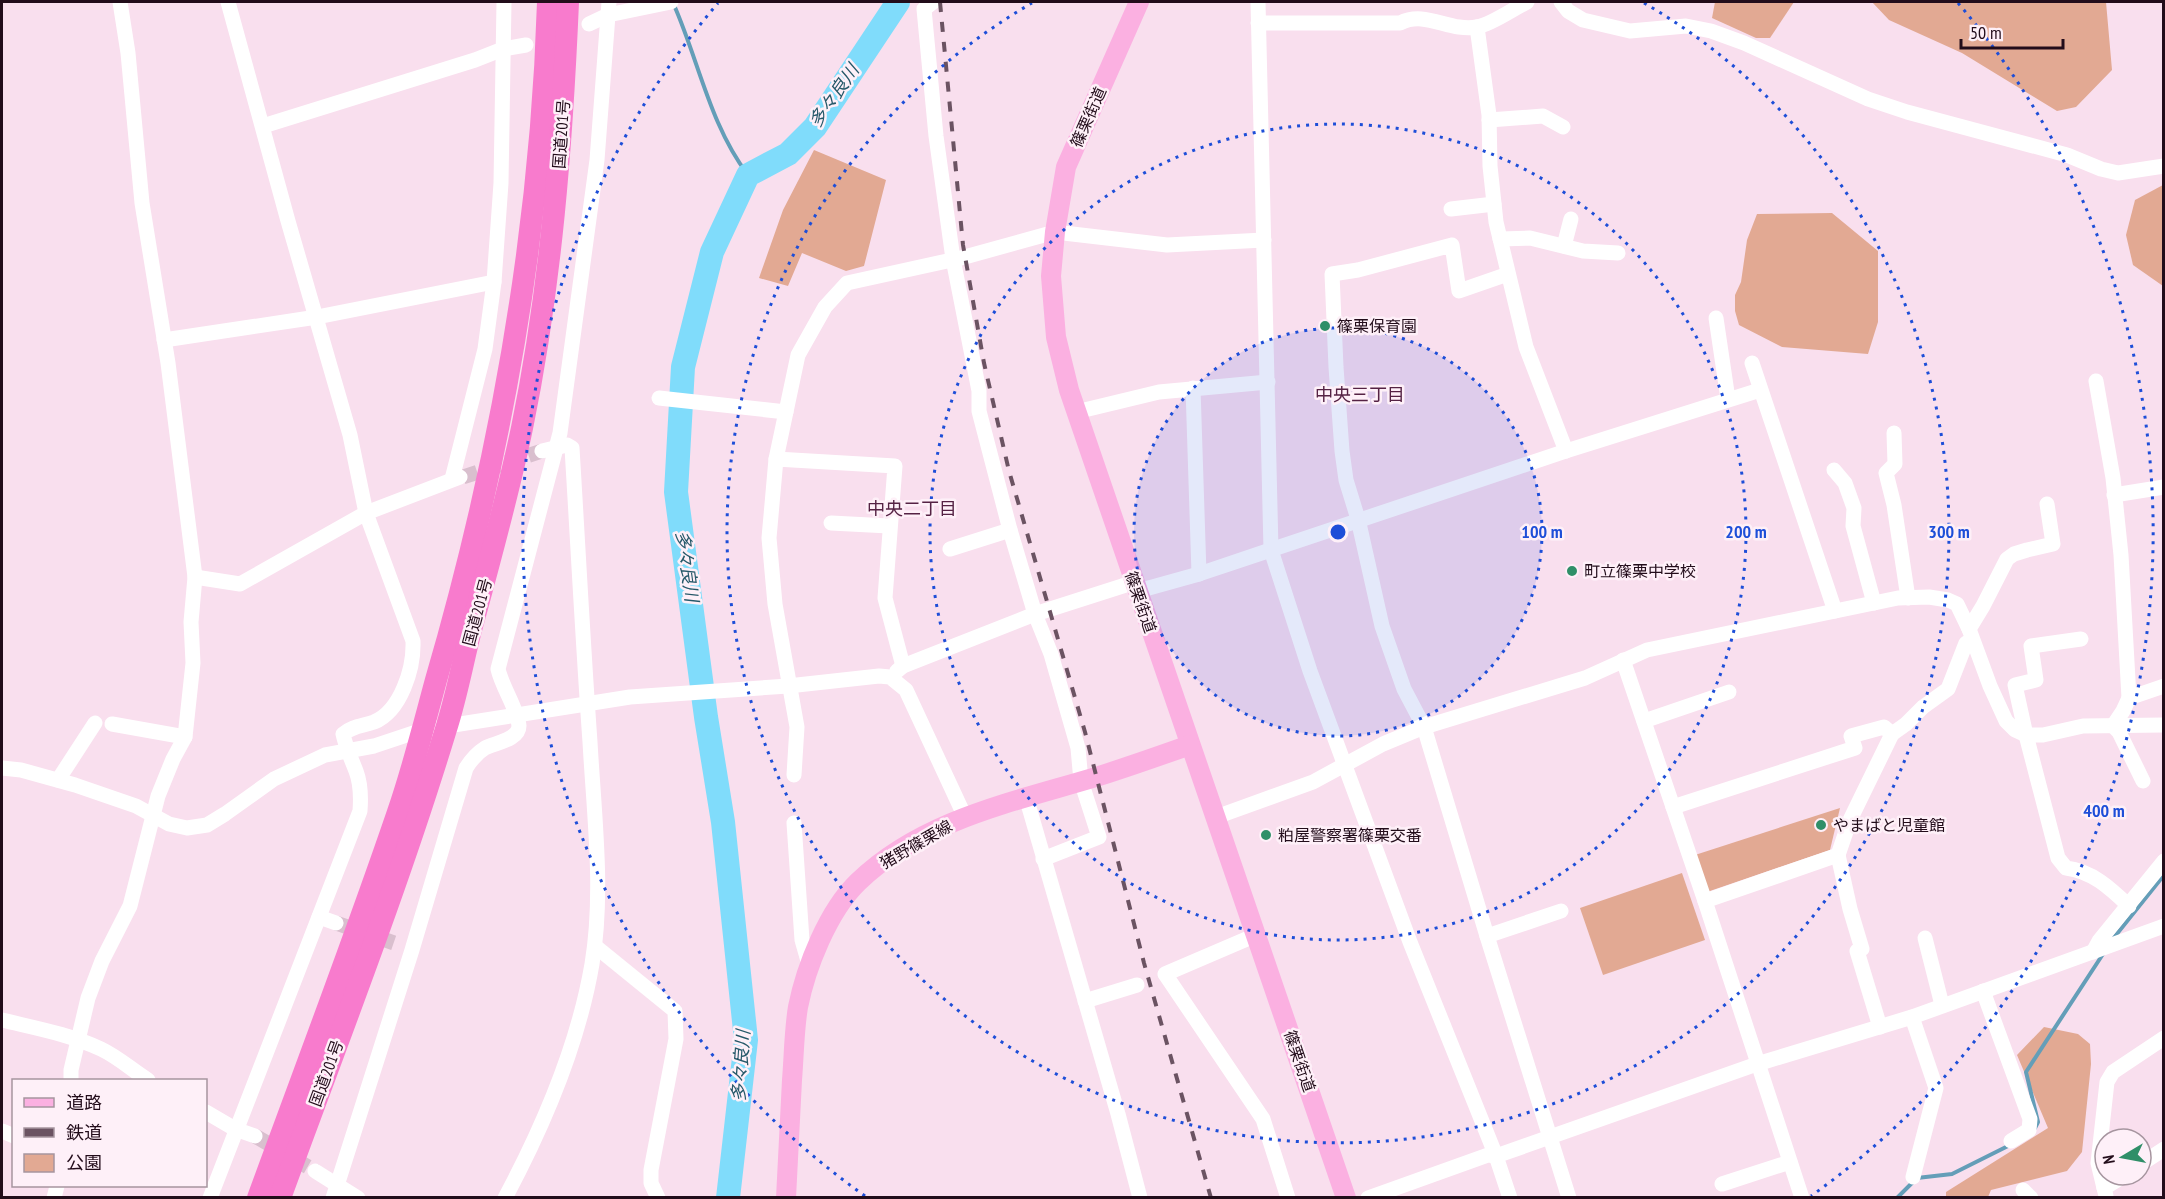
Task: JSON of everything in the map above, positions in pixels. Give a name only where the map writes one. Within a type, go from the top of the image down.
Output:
[{"type":"highway","name":"国道201号","points":[[258,1197],[399,810],[452,626],[476,530],[503,411],[520,314],[533,216],[541,130],[548,2]]},
{"type":"highway","name":"国道201号","points":[[280,1197],[363,973],[416,821],[447,726],[499,532],[526,403],[543,305],[555,208],[565,81],[568,2]]},
{"type":"main road","name":"篠栗街道","points":[[1139,2],[1066,167],[1054,232],[1052,276],[1056,338],[1076,412],[1346,1197]]},
{"type":"main road","name":"猪野篠栗線","points":[[786,1197],[798,1007],[810,968],[828,924],[856,883],[893,853],[929,832],[965,817],[1190,745]]},
{"type":"street","points":[[71,1079],[88,998],[102,961],[130,906],[161,786],[185,737],[193,663],[191,622],[195,577],[164,340],[142,203],[128,53],[120,2]]},
{"type":"street","points":[[210,1197],[360,811],[361,794],[356,772],[346,751],[343,734],[348,729],[376,721],[390,710],[400,698],[413,653],[413,641],[366,513],[350,435],[228,2]]},
{"type":"street","points":[[195,577],[240,584],[366,513],[458,478],[485,349],[494,282],[501,183],[504,2]]},
{"type":"street","points":[[589,24],[609,8],[670,2]]},
{"type":"street","points":[[933,2],[924,9],[936,136],[953,259],[980,391],[979,411],[1010,530],[1035,614],[1051,654],[1078,748],[1081,781],[1099,837],[1043,859]]},
{"type":"street","points":[[1258,2],[1271,550],[1310,671],[1410,942],[1496,1156],[1510,1197]]},
{"type":"street","points":[[1258,23],[1400,23],[1411,18],[1435,20],[1454,27],[1478,27],[1527,2]]},
{"type":"street","points":[[1561,2],[1568,11],[1583,20],[1630,31],[1686,26],[1711,31],[1744,43],[1868,99],[1907,112],[2067,155],[2101,169],[2118,173],[2163,166]]},
{"type":"street","points":[[335,1191],[406,947],[466,768],[485,748],[511,738],[518,732],[519,726],[498,669],[549,449],[597,160],[609,8]]},
{"type":"street","points":[[1478,27],[1490,120],[1490,166],[1500,239],[1526,346],[1566,451]]},
{"type":"street","points":[[263,126],[475,60],[503,49],[526,45]]},
{"type":"street","points":[[1490,120],[1543,116],[1563,127]]},
{"type":"street","points":[[1451,209],[1494,204]]},
{"type":"street","points":[[1564,246],[1571,219]]},
{"type":"street","points":[[794,775],[797,727],[775,604],[768,538],[776,459],[798,355],[825,307],[847,283],[953,259],[1054,232],[1167,245],[1264,240]]},
{"type":"street","points":[[1500,239],[1530,237],[1583,250],[1618,253]]},
{"type":"street","points":[[1508,274],[1459,291],[1452,245],[1358,270],[1332,274],[1336,367],[1346,480],[1358,519],[1382,626],[1404,689],[1424,727],[1486,936],[1569,1197]]},
{"type":"street","points":[[164,340],[317,317],[494,282]]},
{"type":"street","points":[[1716,318],[1728,399]]},
{"type":"street","points":[[1752,363],[1835,611]]},
{"type":"street","points":[[2096,381],[2121,555],[2129,698],[2113,726]]},
{"type":"street","points":[[1076,412],[1159,392],[1268,382]]},
{"type":"street","points":[[1193,388],[1199,574]]},
{"type":"street","points":[[890,677],[903,666],[1035,614],[1136,586],[1199,574],[1358,519],[1760,390]]},
{"type":"street","points":[[658,398],[786,412]]},
{"type":"street","points":[[1894,433],[1895,464],[1886,473],[1894,505],[1908,598]]},
{"type":"street","points":[[505,1197],[522,1166],[561,1077],[584,1002],[597,925],[596,839],[572,448],[567,445],[549,449]]},
{"type":"street","points":[[776,459],[895,466],[885,598],[903,666]]},
{"type":"street","points":[[1834,470],[1845,483],[1854,508],[1853,526],[1874,603]]},
{"type":"street","points":[[2114,495],[2163,487]]},
{"type":"street","points":[[1880,1027],[1857,951],[1862,949],[1838,855],[1850,820],[1892,734],[1948,689],[1968,636],[2007,559],[2027,550],[2053,544],[2047,504]]},
{"type":"street","points":[[831,523],[889,526]]},
{"type":"street","points":[[950,549],[1010,530]]},
{"type":"street","points":[[1216,817],[1313,782],[1383,744],[1424,727],[1585,678],[1647,650],[1908,598],[1929,597],[1957,604],[1968,636],[2006,721],[2015,730],[2026,735],[2043,735],[2083,726],[2163,725]]},
{"type":"street","points":[[2081,639],[2031,646],[2036,680],[2015,684],[2058,858],[2066,868],[2078,870],[2099,880],[2129,906]]},
{"type":"street","points":[[1623,660],[1802,1197]]},
{"type":"street","points":[[2,768],[21,770],[58,780],[136,806],[169,824],[187,828],[207,825],[274,779],[325,755],[374,746],[422,730],[630,697],[788,686],[879,676],[890,677],[906,690],[965,817]]},
{"type":"street","points":[[2129,698],[2163,686]]},
{"type":"street","points":[[1644,720],[1729,692]]},
{"type":"street","points":[[58,780],[95,723]]},
{"type":"street","points":[[112,724],[185,737]]},
{"type":"street","points":[[2113,726],[2119,732],[2143,781]]},
{"type":"street","points":[[1673,807],[1855,748],[1851,736],[1884,728],[1892,734]]},
{"type":"street","points":[[1026,797],[1140,1197]]},
{"type":"street","points":[[794,823],[802,940],[810,968]]},
{"type":"street","points":[[1705,901],[1838,855]]},
{"type":"street","points":[[2093,952],[2099,941],[2163,861]]},
{"type":"street","points":[[1486,936],[1561,910]]},
{"type":"street","points":[[319,917],[336,923]]},
{"type":"street","points":[[1368,1197],[1488,1155],[1496,1156],[1550,1138],[1757,1064],[1912,1017],[2163,926]]},
{"type":"street","points":[[1256,935],[1165,974],[1263,1119],[1288,1197]]},
{"type":"street","points":[[1925,938],[1942,1005]]},
{"type":"street","points":[[594,946],[675,1011],[676,1039],[651,1170],[651,1183],[658,1197]]},
{"type":"street","points":[[1085,1001],[1137,985]]},
{"type":"street","points":[[1983,991],[2030,1119],[2029,1130],[2011,1141]]},
{"type":"street","points":[[1912,1017],[1936,1088],[1913,1177]]},
{"type":"street","points":[[2,1020],[79,1039],[103,1049],[147,1079]]},
{"type":"street","points":[[2105,1193],[2098,1162],[2107,1082],[2113,1072],[2163,1038]]},
{"type":"street","points":[[207,1113],[235,1129],[255,1136]]},
{"type":"street","points":[[1722,1184],[1790,1162]]},
{"type":"street","points":[[315,1171],[335,1191],[358,1197]]},
{"type":"green space","points":[[1715,2],[1794,2],[1770,38],[1756,38],[1712,18]]},
{"type":"green space","points":[[1872,2],[2106,2],[2112,70],[2076,107],[2057,111],[1962,53],[1889,20]]},
{"type":"green space","points":[[814,150],[886,180],[864,266],[846,271],[802,253],[788,286],[759,278],[783,210]]},
{"type":"green space","points":[[2163,185],[2163,286],[2133,265],[2126,235],[2135,200]]},
{"type":"green space","points":[[1832,213],[1878,251],[1878,322],[1868,354],[1782,347],[1739,325],[1735,311],[1735,295],[1741,282],[1747,240],[1757,214]]},
{"type":"green space","points":[[1840,808],[1830,850],[1707,892],[1695,855]]},
{"type":"green space","points":[[1682,873],[1705,940],[1603,975],[1580,908]]},
{"type":"green space","points":[[2044,1027],[2078,1034],[2090,1044],[2091,1064],[2082,1152],[2067,1171],[1991,1190],[1988,1197],[1946,1197],[1946,1192],[2048,1128],[2017,1055]]},
{"type":"waterway","name":"多々良川","points":[[728,1198],[746,1040],[723,822],[706,717],[676,492],[683,367],[712,252],[748,175],[788,154],[815,127],[898,2]]},
{"type":"waterway","points":[[674,5],[714,114],[735,156],[748,175]]},
{"type":"waterway","points":[[2112,940],[2164,875]]},
{"type":"waterway","points":[[2035,1128],[2038,1122],[2026,1072],[2103,954]]},
{"type":"waterway","points":[[1897,1198],[1917,1178],[1952,1174],[2010,1145]]},
{"type":"tunnel","points":[[463,477],[542,451]]},
{"type":"tunnel","points":[[336,923],[400,945]]},
{"type":"tunnel","points":[[255,1136],[315,1171]]},
{"type":"railway","points":[[940,2],[963,245],[984,363],[1009,471],[1085,732],[1144,963],[1211,1198]]},
{"type":"place","name":"篠栗保育園","points":[[1325,326]]},
{"type":"place","name":"町立篠栗中学校","points":[[1572,571]]},
{"type":"place","name":"やまばと児童館","points":[[1821,825]]},
{"type":"place","name":"粕屋警察署篠栗交番","points":[[1266,835]]},
{"type":"district","name":"中央三丁目","points":[[1360,395]]},
{"type":"district","name":"中央二丁目","points":[[912,509]]}]
